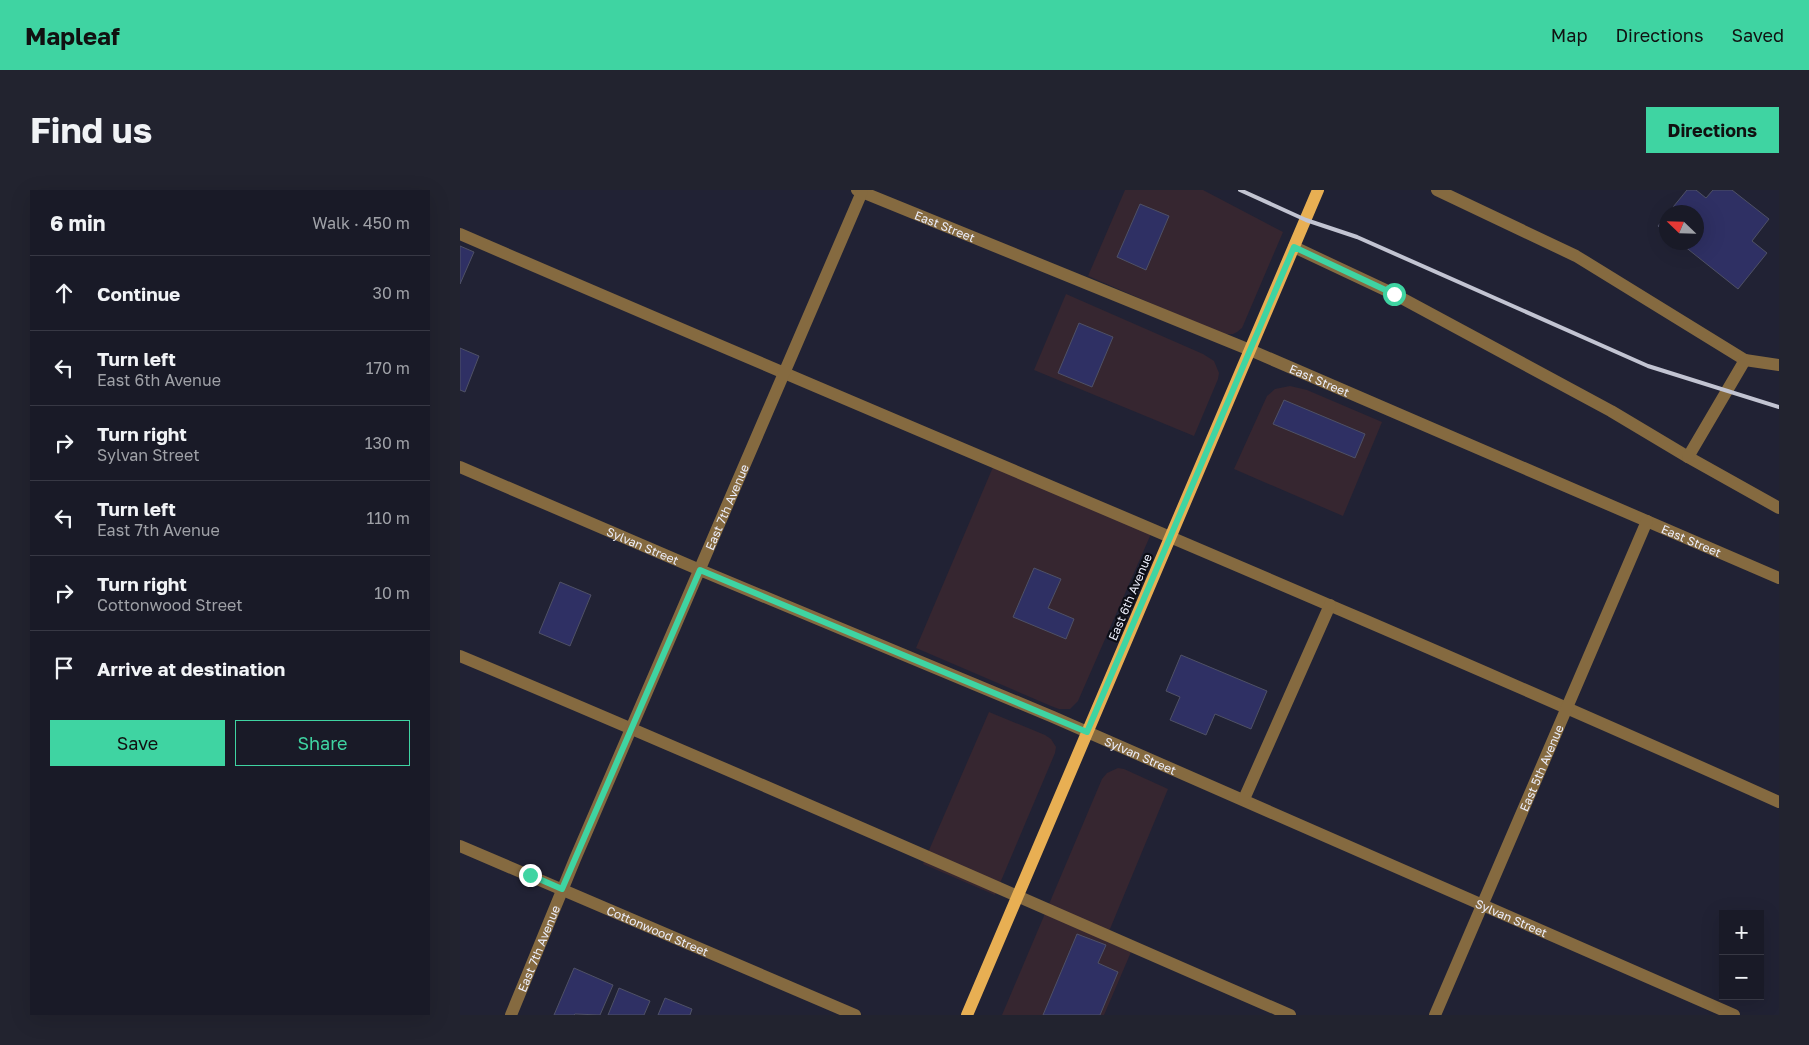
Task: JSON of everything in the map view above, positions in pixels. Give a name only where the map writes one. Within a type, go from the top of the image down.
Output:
[{"type":"main road","name":"East 6th Avenue","points":[[967,1015],[1318,190]]},
{"type":"street","points":[[1437,190],[1576,256],[1745,360],[1779,365]]},
{"type":"street","name":"East Street","points":[[860,191],[1250,350],[1779,578]]},
{"type":"street","name":"East 7th Avenue","points":[[511,1015],[562,889],[700,570],[860,191]]},
{"type":"street","points":[[460,234],[783,374],[1330,605],[1779,802]]},
{"type":"street","points":[[1294,247],[1394,294],[1610,411],[1779,508]]},
{"type":"street","points":[[1688,457],[1745,360]]},
{"type":"street","name":"Sylvan Street","points":[[460,467],[1244,799],[1734,1015]]},
{"type":"street","name":"East 5th Avenue","points":[[1435,1015],[1647,521]]},
{"type":"street","points":[[1244,799],[1330,605]]},
{"type":"street","points":[[460,656],[632,728],[1290,1015]]},
{"type":"street","name":"Cottonwood Street","points":[[460,846],[854,1015]]},
{"type":"shaded area","points":[[1125,190],[1203,190],[1283,232],[1242,328],[1233,334],[1222,334],[1088,276]]},
{"type":"shaded area","points":[[1066,294],[1203,354],[1214,361],[1219,373],[1218,379],[1194,436],[1034,370]]},
{"type":"shaded area","points":[[1290,386],[1307,390],[1382,422],[1343,516],[1234,469],[1267,396],[1275,389]]},
{"type":"shaded area","points":[[996,460],[1154,527],[1078,701],[1070,709],[1059,709],[1051,706],[916,648]]},
{"type":"shaded area","points":[[989,712],[1045,735],[1051,739],[1056,747],[995,895],[923,864]]},
{"type":"shaded area","points":[[1118,768],[1168,789],[1105,941],[1131,952],[1104,1015],[1002,1015],[1102,779],[1107,773]]},
{"type":"building","points":[[1687,190],[1696,190],[1706,198],[1713,190],[1732,190],[1769,219],[1752,241],[1767,253],[1738,289],[1689,250],[1704,250],[1704,205],[1675,205]]},
{"type":"building","points":[[1140,204],[1169,216],[1146,270],[1117,257]]},
{"type":"building","points":[[460,246],[474,252],[460,284]]},
{"type":"building","points":[[1079,323],[1113,337],[1092,387],[1058,373]]},
{"type":"building","points":[[460,348],[479,356],[465,392],[460,390]]},
{"type":"building","points":[[1284,400],[1365,434],[1355,458],[1273,424]]},
{"type":"building","points":[[1034,568],[1061,579],[1048,608],[1074,619],[1066,639],[1013,617]]},
{"type":"building","points":[[560,582],[591,595],[570,646],[539,633]]},
{"type":"building","points":[[1181,655],[1267,691],[1251,729],[1215,714],[1206,735],[1170,720],[1180,697],[1166,691]]},
{"type":"building","points":[[1077,934],[1106,945],[1098,963],[1118,972],[1100,1015],[1043,1015]]},
{"type":"building","points":[[574,968],[613,985],[600,1015],[554,1015]]},
{"type":"building","points":[[619,988],[650,1001],[644,1015],[608,1015]]},
{"type":"building","points":[[665,998],[692,1009],[690,1015],[658,1015]]},
{"type":"railway","points":[[1240,190],[1306,220],[1357,237],[1648,366],[1779,407]]},
{"type":"route","points":[[530,875],[562,889],[700,570],[1087,732],[1294,247],[1394,294]]}]
